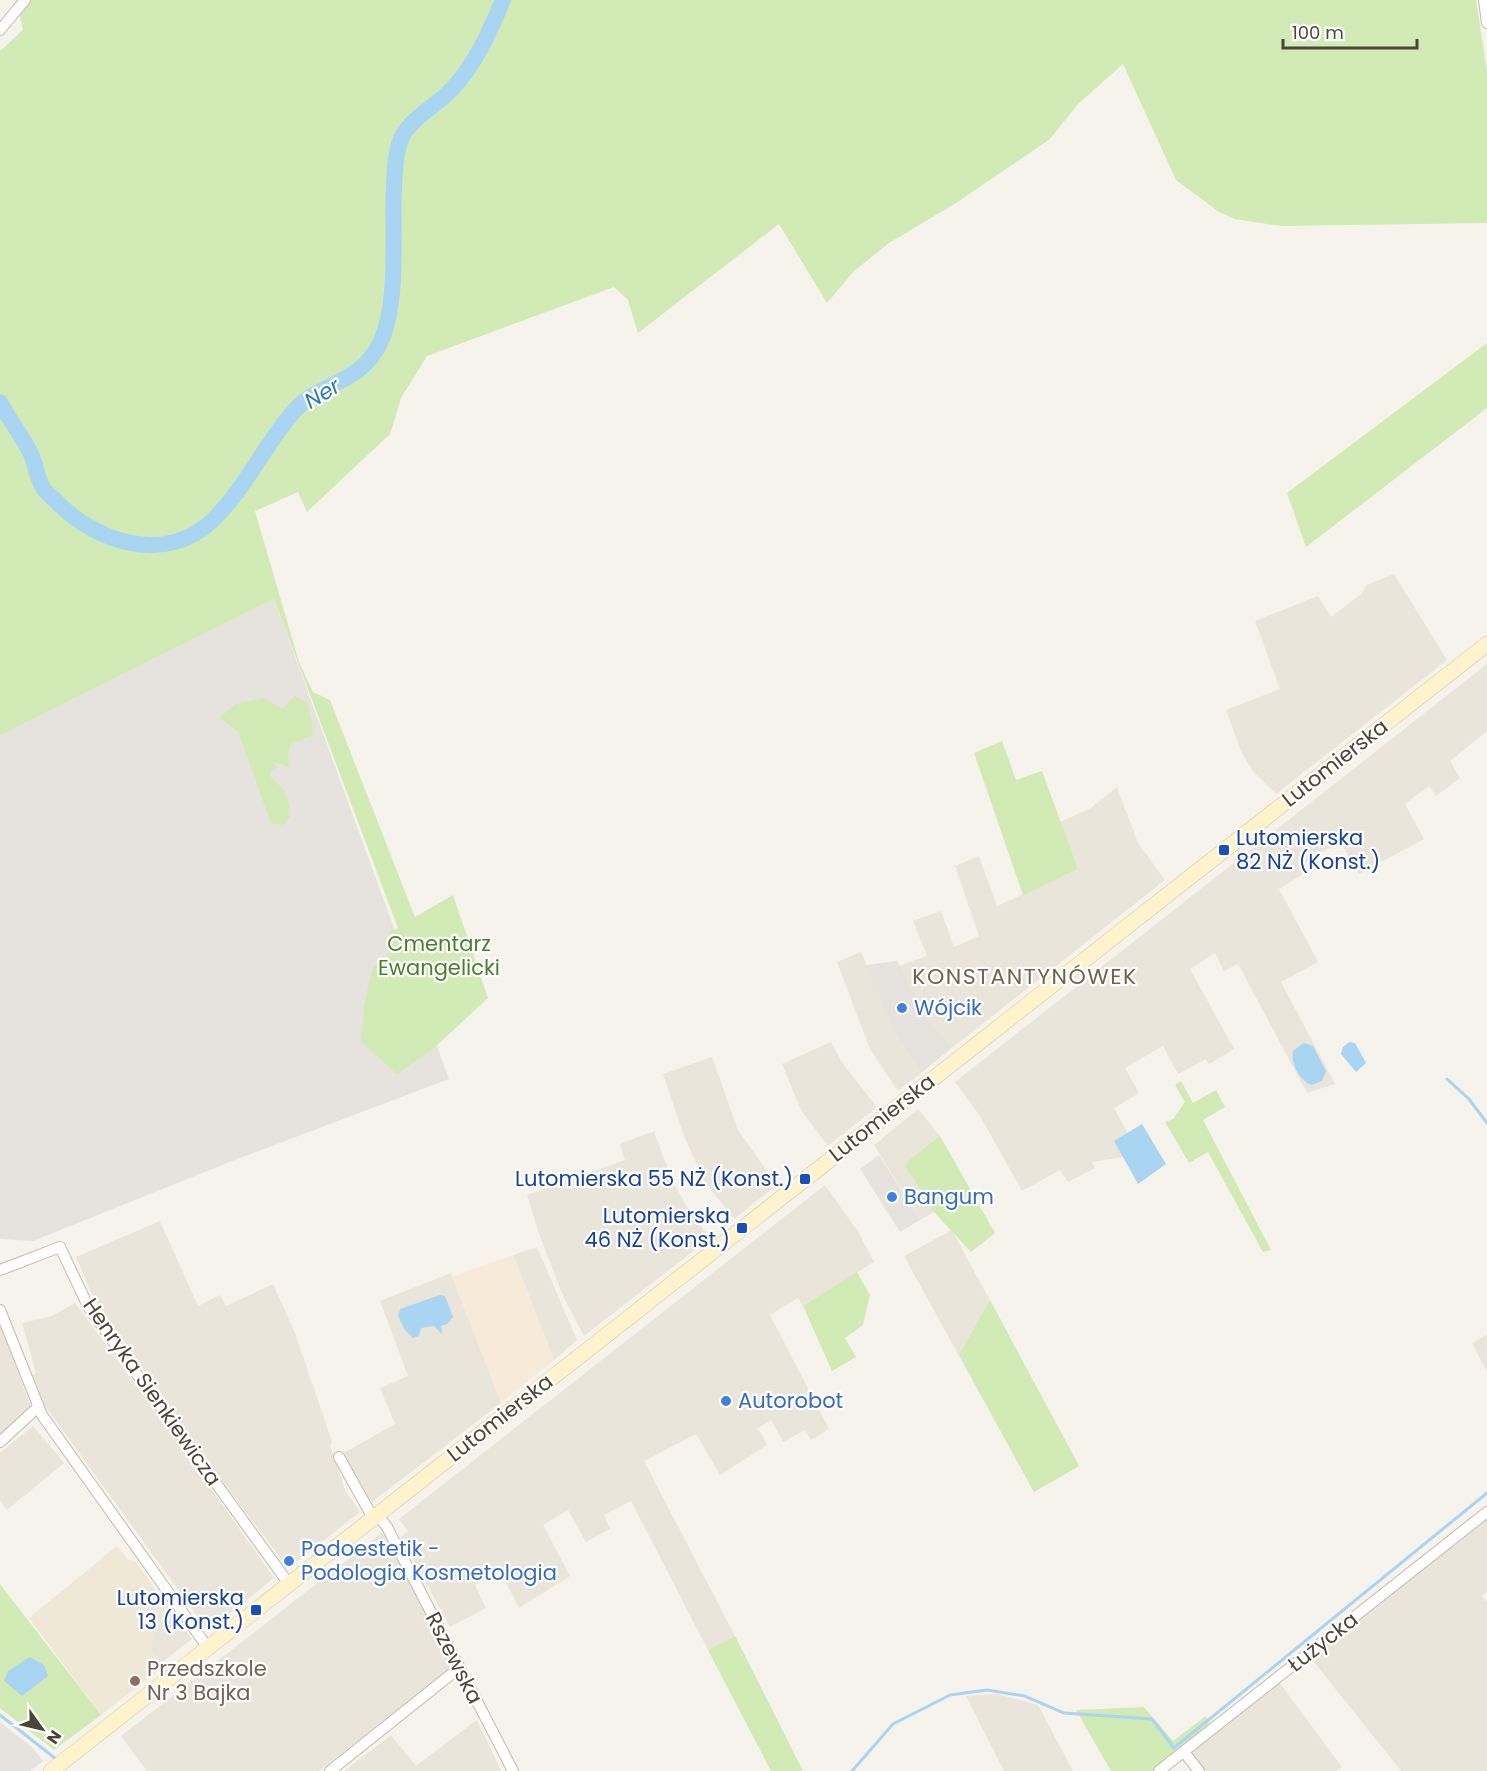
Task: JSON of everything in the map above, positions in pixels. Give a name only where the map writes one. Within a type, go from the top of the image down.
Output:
[{"type":"main road","name":"Lutomierska","points":[[52,1770],[1487,644]]},
{"type":"street","points":[[0,30],[25,0]]},
{"type":"street","points":[[1484,0],[1487,23]]},
{"type":"street","name":"Henryka Sienkiewicza","points":[[0,1270],[60,1247],[89,1308],[289,1584]]},
{"type":"street","points":[[0,1310],[38,1407],[208,1648]]},
{"type":"street","points":[[0,1442],[38,1407]]},
{"type":"street","name":"Rszewska","points":[[339,1457],[375,1516],[387,1527],[513,1771]]},
{"type":"street","name":"Łużycka","points":[[1160,1771],[1487,1512]]},
{"type":"street","points":[[330,1771],[459,1668]]},
{"type":"street","points":[[1184,1752],[1199,1771]]},
{"type":"shaded area","points":[[1394,574],[1447,660],[1276,794],[1252,770],[1242,753],[1226,710],[1280,689],[1255,621],[1318,596],[1331,617],[1361,594],[1367,585]]},
{"type":"shaded area","points":[[274,599],[449,1079],[232,1161],[33,1241],[0,1239],[0,735]]},
{"type":"shaded area","points":[[1487,664],[1487,731],[1450,761],[1460,778],[1436,796],[1429,786],[1405,804],[1424,839],[1359,874],[1340,841],[1301,866],[1305,873],[1279,889],[1318,962],[1281,982],[1335,1084],[1307,1093],[1238,964],[1224,971],[1215,953],[1190,969],[1234,1049],[1209,1064],[1206,1059],[1178,1074],[1163,1046],[1125,1068],[1139,1093],[1114,1108],[1128,1134],[1123,1157],[1092,1162],[1095,1168],[1068,1182],[1060,1170],[1022,1191],[980,1116],[955,1082]]},
{"type":"shaded area","points":[[1117,787],[1138,843],[1165,880],[952,1048],[927,1017],[899,966],[927,956],[913,921],[941,911],[954,947],[979,936],[955,866],[979,856],[997,906],[1078,869],[1060,822],[1091,808]]},
{"type":"shaded area","points":[[861,952],[896,1036],[921,1073],[898,1091],[870,1049],[837,962]]},
{"type":"shaded area","name":"Wójcik","points":[[897,961],[927,1017],[952,1048],[921,1073],[896,1036],[866,965]]},
{"type":"shaded area","points":[[831,1042],[843,1064],[877,1107],[828,1146],[801,1110],[782,1064]]},
{"type":"shaded area","points":[[712,1057],[738,1130],[777,1185],[734,1219],[705,1182],[684,1136],[663,1074]]},
{"type":"shaded area","points":[[918,1109],[940,1136],[904,1164],[934,1212],[920,1220],[874,1145]]},
{"type":"shaded area","points":[[654,1131],[671,1178],[687,1207],[710,1238],[584,1336],[564,1298],[539,1234],[527,1195],[625,1160],[620,1144]]},
{"type":"shaded area","name":"Bangum","points":[[879,1155],[920,1220],[900,1232],[860,1169]]},
{"type":"shaded area","points":[[825,1185],[859,1233],[874,1262],[803,1306],[798,1298],[770,1315],[829,1429],[811,1440],[805,1430],[783,1442],[771,1420],[758,1428],[767,1445],[720,1475],[696,1434],[644,1461],[735,1636],[708,1650],[631,1501],[604,1515],[610,1529],[586,1542],[568,1510],[543,1525],[570,1576],[519,1608],[500,1571],[475,1585],[486,1608],[450,1627],[401,1537],[408,1531],[399,1519]]},
{"type":"shaded area","points":[[160,1221],[198,1306],[220,1295],[226,1306],[273,1284],[295,1333],[332,1442],[330,1445],[345,1490],[360,1512],[290,1567],[287,1567],[200,1451],[94,1299],[76,1257]]},
{"type":"shaded area","points":[[952,1230],[1079,1466],[1034,1492],[904,1256]]},
{"type":"shaded area","points":[[537,1247],[577,1340],[554,1360],[513,1255]]},
{"type":"shaded area","points":[[513,1255],[554,1360],[501,1403],[452,1277]]},
{"type":"shaded area","points":[[451,1273],[501,1403],[372,1502],[351,1475],[342,1454],[395,1424],[380,1388],[408,1376],[380,1301]]},
{"type":"shaded area","points":[[75,1303],[176,1439],[274,1578],[208,1631],[45,1406],[33,1375],[36,1373],[22,1323],[52,1316]]},
{"type":"shaded area","points":[[0,1325],[31,1407],[0,1435]]},
{"type":"shaded area","points":[[1487,1335],[1487,1372],[1472,1343]]},
{"type":"shaded area","points":[[33,1426],[64,1463],[7,1510],[0,1501],[0,1453]]},
{"type":"shaded area","points":[[1487,1520],[1487,1592],[1482,1596],[1487,1602],[1487,1771],[1401,1771],[1310,1657]]},
{"type":"shaded area","points":[[383,1532],[453,1667],[319,1771],[147,1771],[121,1736]]},
{"type":"shaded area","points":[[117,1546],[128,1560],[135,1561],[175,1616],[156,1630],[150,1646],[164,1666],[101,1715],[29,1618]]},
{"type":"shaded area","points":[[175,1616],[192,1639],[161,1663],[150,1646],[156,1630]]},
{"type":"shaded area","points":[[1279,1682],[1342,1767],[1336,1771],[1205,1771],[1190,1752]]},
{"type":"shaded area","points":[[997,1694],[1038,1705],[1073,1771],[1004,1771],[966,1696]]},
{"type":"shaded area","points":[[477,1720],[501,1771],[344,1771],[391,1735],[416,1766]]},
{"type":"shaded area","points":[[0,1722],[33,1748],[43,1761],[30,1771],[0,1771]]},
{"type":"green space","name":"Cmentarz Ewangelicki","points":[[17,0],[1476,0],[1487,71],[1487,223],[1281,226],[1235,219],[1219,212],[1176,180],[1123,64],[1078,104],[1050,139],[956,203],[889,243],[854,271],[827,303],[779,224],[638,333],[628,300],[614,287],[427,356],[401,398],[390,434],[307,512],[298,492],[255,511],[299,662],[313,692],[330,700],[415,917],[453,895],[488,998],[434,1048],[397,1074],[361,1042],[364,1005],[373,967],[391,954],[389,932],[398,928],[274,599],[0,735],[0,51],[23,30]]},
{"type":"green space","points":[[1487,343],[1487,408],[1306,547],[1287,493]]},
{"type":"green space","points":[[295,696],[308,704],[314,735],[291,744],[288,754],[290,767],[273,762],[276,767],[270,772],[271,778],[283,790],[289,805],[290,817],[283,825],[271,823],[238,731],[219,718],[236,704],[264,698],[282,709]]},
{"type":"green space","points":[[1002,741],[1016,780],[1042,771],[1078,869],[1023,895],[974,753]]},
{"type":"green space","points":[[1181,1081],[1193,1103],[1216,1090],[1225,1107],[1203,1120],[1271,1250],[1263,1252],[1208,1152],[1189,1163],[1165,1122],[1173,1119],[1185,1102],[1175,1085]]},
{"type":"green space","points":[[940,1136],[995,1233],[971,1252],[934,1212],[904,1164]]},
{"type":"green space","points":[[857,1272],[870,1295],[863,1325],[845,1338],[856,1357],[832,1371],[803,1306]]},
{"type":"green space","points":[[990,1300],[1079,1466],[1034,1492],[959,1355]]},
{"type":"green space","points":[[0,1584],[101,1715],[54,1750],[0,1708]]},
{"type":"green space","points":[[735,1636],[803,1771],[771,1771],[708,1650]]},
{"type":"green space","points":[[1144,1707],[1173,1741],[1206,1716],[1210,1726],[1153,1771],[1111,1771],[1076,1710]]},
{"type":"water","points":[[1349,1042],[1355,1043],[1366,1063],[1356,1072],[1341,1054],[1343,1047]]},
{"type":"water","points":[[1304,1043],[1313,1046],[1326,1071],[1322,1081],[1312,1085],[1300,1076],[1293,1061],[1293,1051]]},
{"type":"water","points":[[1142,1124],[1166,1164],[1138,1184],[1114,1141]]},
{"type":"water","points":[[440,1295],[445,1296],[453,1317],[447,1324],[441,1326],[442,1334],[434,1326],[421,1328],[419,1336],[413,1338],[404,1329],[398,1316],[400,1309]]},
{"type":"water","points":[[30,1657],[44,1665],[48,1676],[22,1696],[4,1681],[8,1671]]},
{"type":"waterway","name":"Ner","points":[[0,402],[24,440],[44,490],[72,516],[91,528],[132,543],[153,545],[174,542],[194,534],[213,520],[236,494],[296,409],[306,400],[363,366],[381,341],[387,325],[394,265],[394,185],[399,144],[411,124],[447,94],[469,68],[488,35],[503,0]]},
{"type":"waterway","points":[[1447,1079],[1469,1099],[1487,1123]]},
{"type":"waterway","points":[[852,1771],[893,1724],[950,1695],[987,1690],[1025,1696],[1064,1713],[1152,1719],[1174,1748],[1487,1493]]},
{"type":"waterway","points":[[0,1715],[56,1759]]},
{"type":"place","name":"Lutomierska 82 NŻ (Konst.)","points":[[1224,850]]},
{"type":"place","name":"Wójcik","points":[[902,1008]]},
{"type":"place","name":"Lutomierska 55 NŻ (Konst.)","points":[[805,1179]]},
{"type":"place","name":"Bangum","points":[[892,1197]]},
{"type":"place","name":"Lutomierska 46 NŻ (Konst.)","points":[[742,1228]]},
{"type":"place","name":"Autorobot","points":[[726,1401]]},
{"type":"place","name":"Podoestetik - Podologia Kosmetologia","points":[[289,1561]]},
{"type":"place","name":"Lutomierska 13 (Konst.)","points":[[256,1610]]},
{"type":"place","name":"Przedszkole Nr 3 Bajka","points":[[135,1681]]},
{"type":"district","name":"KONSTANTYNÓWEK","points":[[1025,976]]}]
